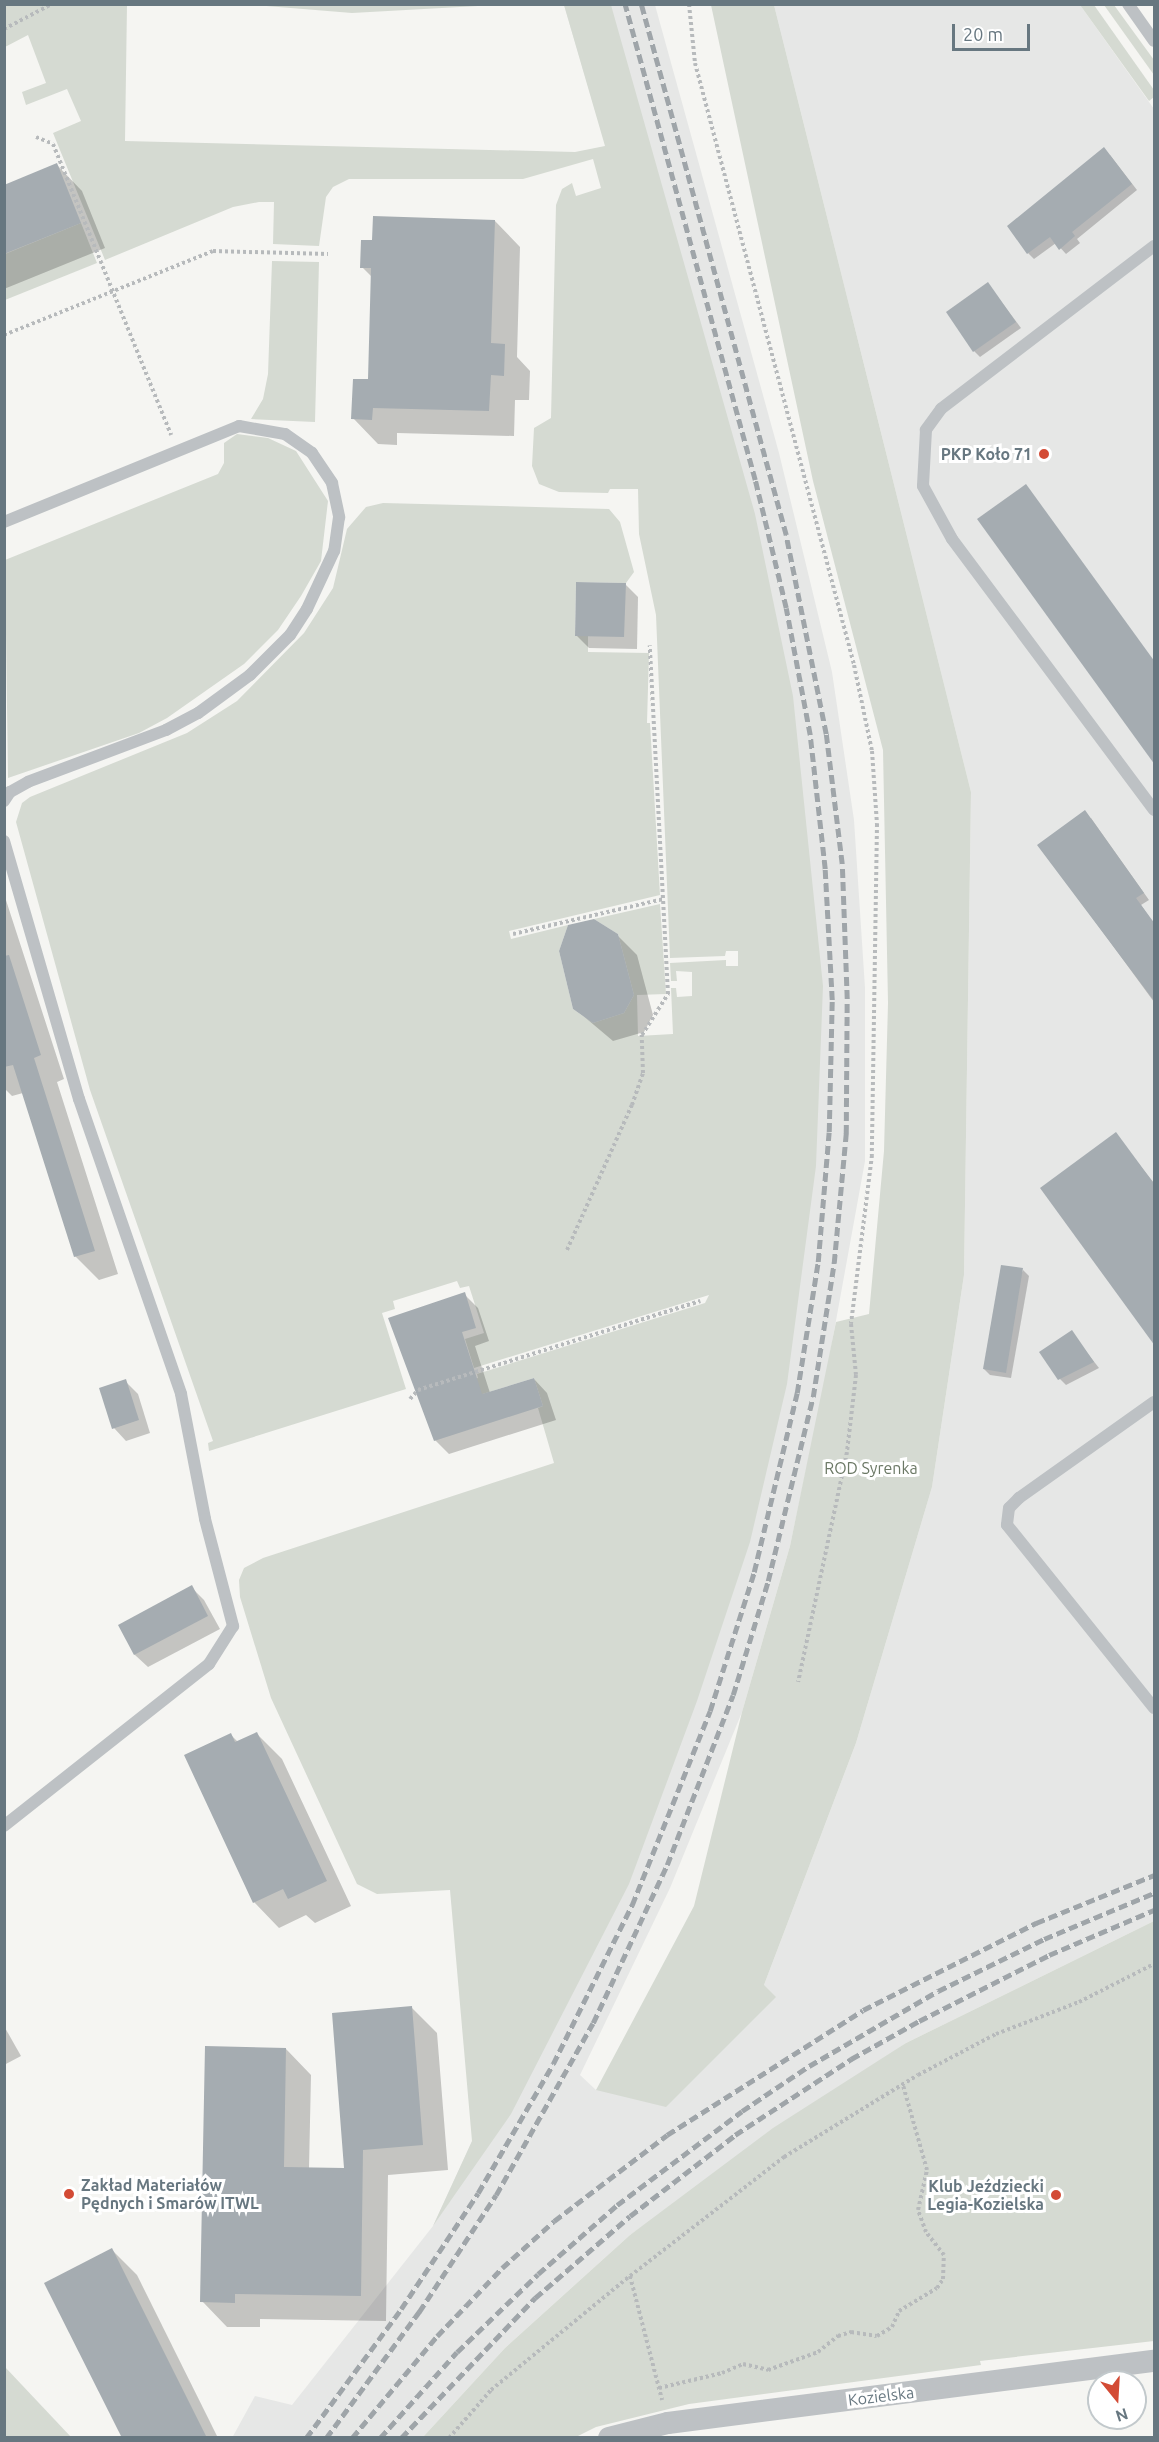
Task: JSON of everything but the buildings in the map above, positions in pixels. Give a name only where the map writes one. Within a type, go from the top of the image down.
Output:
[{"type":"street","name":"Kozielska","points":[[609,2438],[669,2423],[1155,2361]]},
{"type":"lane","points":[[1128,4],[1155,41]]},
{"type":"lane","points":[[1155,246],[941,409],[926,430],[922,486],[952,539],[1155,810]]},
{"type":"lane","points":[[4,522],[239,426],[268,429],[300,442],[322,467],[337,498],[339,517],[334,550],[323,578],[290,635],[250,675],[217,700],[143,742],[28,782],[10,792],[4,801]]},
{"type":"lane","points":[[4,841],[79,1099],[181,1394],[205,1519],[233,1626],[209,1664],[4,1826]]},
{"type":"lane","points":[[1155,1402],[1019,1498],[1009,1508],[1006,1525],[1155,1708]]},
{"type":"path","points":[[4,29],[52,4]]},
{"type":"path","points":[[689,4],[695,63],[854,664],[872,751],[877,824],[872,1155],[851,1324],[856,1375],[847,1452],[798,1682]]},
{"type":"path","points":[[36,136],[53,144],[178,452]]},
{"type":"path","points":[[4,335],[213,251],[328,254]]},
{"type":"path","points":[[567,1250],[636,1095],[643,1073],[642,1035],[668,994],[650,645]]},
{"type":"path","points":[[513,934],[664,899]]},
{"type":"path","points":[[410,1399],[418,1390],[700,1300]]},
{"type":"path","points":[[449,2438],[491,2390],[630,2276],[784,2157],[903,2085],[996,2034],[1079,2002],[1155,1964]]},
{"type":"path","points":[[659,2388],[722,2373],[742,2364],[768,2370],[818,2352],[838,2336],[851,2332],[877,2336],[892,2327],[899,2311],[937,2288],[943,2278],[944,2255],[926,2232],[918,2210],[927,2170],[903,2085]]},
{"type":"path","points":[[630,2276],[669,2423]]},
{"type":"shaded area","points":[[564,5],[655,5],[779,453],[832,672],[854,820],[865,988],[865,1161],[825,1381],[790,1546],[742,1712],[670,1888],[580,2075],[596,2090],[764,1985],[856,1743],[932,1487],[964,1275],[971,792],[774,5],[1080,5],[1154,109],[1154,1921],[906,2043],[630,2235],[505,2348],[423,2437],[232,2438],[255,2396],[292,2405],[433,2226],[590,1886],[790,974],[608,154]]},
{"type":"green space","points":[[4,5],[127,5],[125,141],[575,152],[605,146],[564,5],[611,5],[755,514],[793,696],[823,986],[816,1166],[787,1384],[750,1542],[697,1701],[629,1884],[511,2114],[433,2226],[472,2141],[450,1890],[377,1894],[357,1884],[271,1698],[240,1597],[239,1580],[244,1568],[263,1558],[554,1463],[538,1408],[543,1406],[534,1378],[437,1408],[432,1394],[478,1378],[477,1374],[705,1303],[709,1295],[474,1368],[465,1339],[484,1333],[469,1286],[460,1288],[457,1281],[393,1301],[395,1309],[382,1313],[406,1389],[209,1451],[208,1443],[213,1441],[90,1090],[16,822],[22,803],[30,797],[187,733],[237,701],[304,633],[333,588],[347,529],[366,507],[383,503],[609,509],[620,522],[634,572],[626,583],[576,582],[575,635],[588,636],[588,652],[649,653],[647,723],[650,723],[660,895],[509,931],[511,939],[568,925],[559,951],[573,1009],[593,1023],[624,1013],[634,995],[618,934],[594,919],[660,904],[666,994],[637,995],[638,1036],[673,1034],[671,988],[676,988],[677,997],[692,996],[692,972],[676,971],[677,981],[671,981],[670,963],[726,960],[726,966],[738,966],[738,951],[726,951],[725,956],[670,958],[656,615],[639,534],[638,489],[610,489],[608,493],[559,492],[539,484],[532,466],[534,428],[551,418],[556,205],[562,189],[572,183],[576,196],[601,188],[593,159],[523,179],[349,179],[333,187],[326,197],[319,246],[273,244],[274,202],[259,202],[233,207],[105,260],[53,133],[81,121],[67,89],[26,105],[22,92],[46,83],[28,35],[5,47]]},
{"type":"green space","points":[[254,5],[496,5],[352,13]]},
{"type":"green space","name":"ROD Syrenka","points":[[711,5],[774,5],[971,792],[964,1275],[932,1487],[856,1743],[764,1985],[776,1997],[666,2107],[596,2090],[694,1906],[742,1712],[790,1546],[836,1322],[869,1314],[884,1151],[888,1003],[883,750],[813,481]]},
{"type":"green space","points":[[1080,5],[1094,5],[1154,90],[1154,97],[1149,101]]},
{"type":"green space","points":[[1104,5],[1114,5],[1154,60],[1154,75]]},
{"type":"green space","points":[[81,223],[97,263],[5,300],[5,254]]},
{"type":"green space","points":[[272,261],[319,262],[315,422],[251,419],[263,399],[268,374]]},
{"type":"green space","points":[[237,434],[268,438],[296,451],[328,501],[321,561],[301,596],[278,630],[244,664],[167,718],[139,733],[8,778],[5,560],[218,474],[224,463],[224,443]]},
{"type":"green space","points":[[1154,1921],[1154,2341],[980,2361],[981,2365],[689,2404],[596,2427],[576,2437],[423,2437],[505,2348],[630,2235],[773,2128],[906,2043]]},
{"type":"green space","points":[[5,2367],[71,2437],[6,2437]]},
{"type":"railway","points":[[306,2438],[401,2309],[478,2193],[553,2064],[632,1905],[710,1711],[754,1572],[797,1393],[818,1262],[829,1132],[832,1000],[825,869],[810,735],[786,608],[755,480],[625,4]]},
{"type":"railway","points":[[326,2438],[419,2312],[496,2195],[593,2023],[667,1865],[733,1695],[768,1581],[813,1397],[834,1263],[846,1134],[847,999],[842,864],[826,734],[786,535],[641,4]]},
{"type":"railway","points":[[352,2438],[437,2336],[502,2268],[554,2221],[667,2135],[863,2010],[1036,1923],[1154,1875]]},
{"type":"railway","points":[[380,2438],[457,2352],[538,2274],[617,2205],[742,2111],[809,2066],[938,1991],[1044,1939],[1154,1893]]},
{"type":"railway","points":[[401,2438],[535,2298],[630,2216],[735,2135],[851,2059],[919,2021],[1049,1955],[1154,1910]]},
{"type":"place","name":"PKP Koło 71","points":[[1044,454]]},
{"type":"place","name":"Zakład Materiałów Pędnych i Smarów ITWL","points":[[69,2194]]},
{"type":"place","name":"Klub Jeździecki Legia-Kozielska","points":[[1056,2195]]}]
